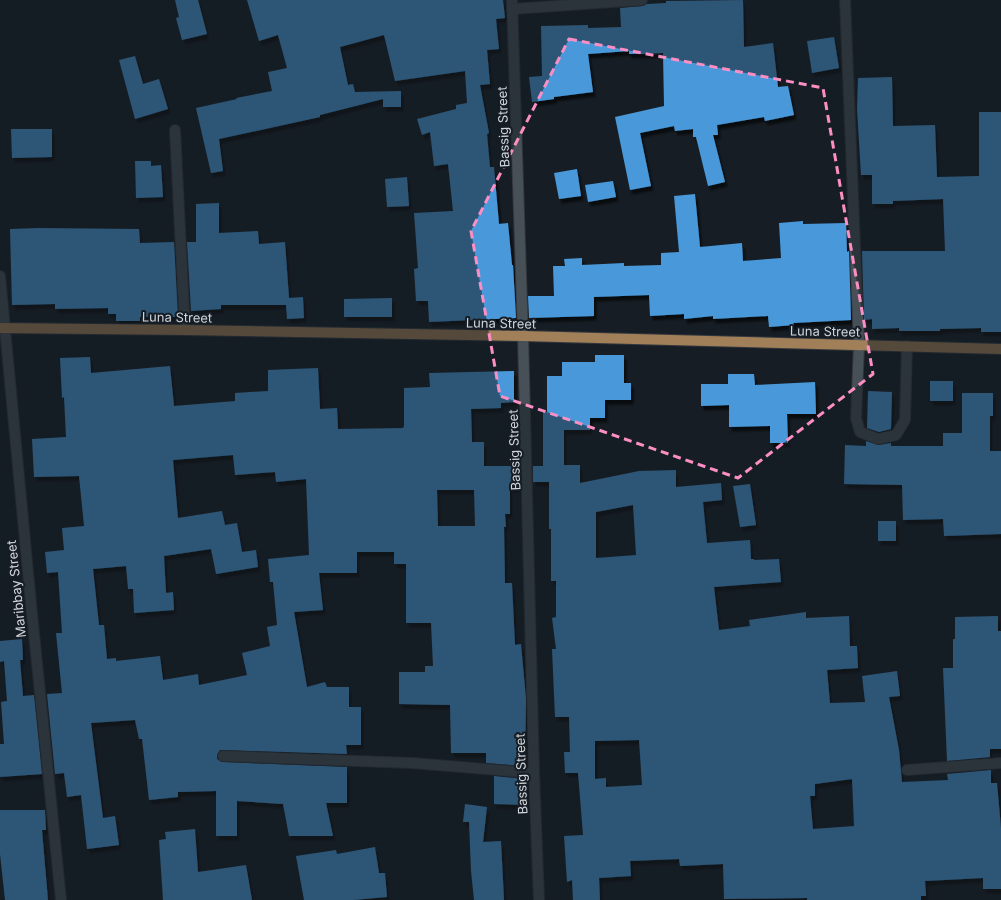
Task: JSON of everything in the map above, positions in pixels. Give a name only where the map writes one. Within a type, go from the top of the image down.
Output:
[{"type":"main road","name":"Luna Street","points":[[2,328],[523,336],[1001,349]]},
{"type":"street","points":[[512,5],[642,0]]},
{"type":"street","points":[[845,0],[859,345],[856,418],[860,432],[878,439],[896,434],[905,420],[907,346]]},
{"type":"street","name":"Bassig Street","points":[[512,5],[523,336],[538,900]]},
{"type":"street","points":[[175,130],[184,330]]},
{"type":"street","name":"Maribbay Street","points":[[0,276],[2,328],[61,900]]},
{"type":"street","points":[[223,756],[412,763],[534,773]]},
{"type":"street","points":[[907,770],[1001,763]]},
{"type":"highlighted area","points":[[569,39],[823,88],[873,374],[738,478],[500,396],[471,231]]},
{"type":"building","points":[[175,0],[198,0],[207,34],[182,40],[176,18],[179,17]]},
{"type":"building","points":[[247,0],[503,0],[505,18],[496,19],[499,49],[487,50],[490,84],[480,85],[489,133],[487,134],[490,167],[494,167],[499,224],[508,223],[513,265],[516,318],[429,322],[428,301],[416,301],[414,269],[418,268],[414,213],[453,211],[448,164],[434,166],[430,132],[422,135],[417,119],[456,109],[456,105],[467,103],[465,71],[395,81],[384,35],[340,47],[348,85],[353,84],[355,92],[401,91],[401,107],[383,107],[383,99],[320,115],[320,117],[219,139],[223,171],[211,173],[196,108],[272,91],[268,72],[287,68],[278,35],[259,41]]},
{"type":"building","points":[[743,0],[744,47],[773,43],[778,87],[788,86],[794,115],[765,121],[764,117],[717,125],[718,135],[713,135],[725,182],[708,186],[696,137],[693,137],[693,129],[675,131],[674,126],[640,133],[651,186],[630,190],[615,117],[664,106],[663,53],[629,54],[629,51],[588,54],[593,92],[554,97],[554,99],[532,102],[529,77],[542,76],[541,26],[588,25],[588,28],[621,27],[620,8],[666,3],[666,1]]},
{"type":"building","points":[[834,37],[839,68],[812,73],[807,41]]},
{"type":"building","points":[[135,56],[143,84],[159,79],[168,109],[135,119],[119,60]]},
{"type":"building","points":[[892,77],[893,126],[935,125],[937,177],[979,176],[979,112],[1001,112],[1001,332],[981,332],[981,328],[940,329],[940,331],[899,331],[899,328],[872,329],[872,319],[864,320],[862,251],[945,251],[943,199],[893,201],[893,204],[872,204],[872,175],[861,175],[857,109],[858,78]]},
{"type":"building","points":[[11,129],[52,129],[52,157],[12,158]]},
{"type":"building","points":[[135,161],[151,161],[151,166],[161,165],[163,197],[136,198]]},
{"type":"building","points":[[577,169],[581,196],[559,199],[554,173]]},
{"type":"building","points":[[407,177],[409,206],[387,207],[385,179]]},
{"type":"building","points":[[613,181],[616,197],[588,202],[585,185]]},
{"type":"building","points":[[695,194],[700,247],[742,243],[743,261],[781,258],[779,223],[803,221],[803,224],[846,223],[847,252],[849,251],[851,320],[793,323],[794,325],[769,327],[768,316],[713,319],[713,316],[684,319],[684,314],[650,316],[649,295],[594,297],[594,316],[529,318],[528,296],[554,296],[553,266],[565,266],[564,259],[582,258],[582,265],[624,263],[624,266],[661,265],[661,253],[679,252],[674,196]]},
{"type":"building","points":[[219,203],[219,233],[258,231],[259,244],[285,242],[289,298],[303,297],[304,318],[287,319],[286,305],[221,305],[221,309],[191,311],[187,242],[196,242],[196,204]]},
{"type":"building","points":[[10,229],[139,229],[140,243],[174,242],[178,317],[140,317],[140,321],[116,321],[116,314],[108,314],[108,308],[55,309],[55,304],[12,305]]},
{"type":"building","points":[[392,298],[392,317],[344,317],[344,299]]},
{"type":"building","points":[[595,355],[624,355],[624,383],[631,383],[631,400],[605,400],[605,418],[590,418],[590,430],[564,430],[564,465],[580,465],[580,483],[639,471],[676,470],[676,487],[721,483],[722,500],[703,502],[707,543],[750,540],[751,559],[779,559],[781,582],[714,587],[719,630],[750,626],[749,620],[806,612],[806,618],[849,616],[850,646],[857,646],[858,668],[827,670],[830,703],[865,702],[862,676],[897,671],[900,696],[889,697],[899,750],[902,782],[948,780],[947,774],[991,770],[991,783],[997,783],[1001,828],[1001,889],[983,889],[983,878],[925,881],[926,896],[921,896],[921,900],[807,900],[807,898],[724,899],[723,864],[680,866],[679,859],[630,861],[631,876],[599,878],[600,900],[573,900],[572,880],[567,882],[564,836],[583,835],[578,773],[565,773],[564,752],[570,752],[569,717],[555,717],[552,649],[556,649],[552,618],[556,617],[556,581],[551,581],[549,482],[533,482],[533,466],[543,466],[543,412],[547,412],[547,376],[562,376],[562,362],[595,362]],"holes":[[[633,505],[636,555],[596,558],[596,512]],[[639,740],[642,785],[606,787],[606,778],[595,779],[595,741]],[[852,779],[854,826],[813,829],[810,796],[815,796],[815,784]]]},
{"type":"building","points":[[90,357],[91,373],[170,366],[174,406],[235,401],[235,393],[268,391],[268,370],[318,368],[320,409],[337,408],[338,429],[403,428],[404,388],[430,387],[429,373],[514,371],[514,402],[501,403],[501,408],[471,409],[472,442],[484,442],[484,466],[520,466],[520,482],[517,482],[517,488],[510,488],[510,514],[505,514],[506,527],[504,527],[505,583],[512,583],[515,645],[521,644],[526,699],[525,766],[486,763],[486,753],[451,753],[450,705],[399,704],[399,672],[425,672],[425,666],[433,666],[431,623],[406,623],[406,564],[394,564],[394,552],[357,552],[357,573],[319,573],[323,610],[294,612],[307,687],[325,682],[327,687],[349,687],[349,707],[361,707],[361,745],[346,745],[347,754],[220,750],[217,755],[217,759],[223,762],[347,767],[347,803],[326,803],[333,836],[289,836],[283,804],[237,801],[237,836],[216,836],[216,791],[178,792],[178,797],[149,800],[142,739],[139,739],[135,720],[91,723],[103,818],[115,816],[119,845],[87,849],[81,795],[67,797],[64,773],[55,774],[47,694],[62,693],[56,633],[62,633],[58,572],[47,573],[45,552],[64,550],[62,528],[84,526],[79,476],[34,477],[32,439],[66,437],[60,358]],"holes":[[[233,455],[235,475],[275,472],[276,482],[306,479],[309,555],[268,559],[270,582],[273,582],[277,625],[267,627],[270,646],[242,653],[247,675],[199,685],[198,674],[163,680],[160,656],[116,661],[116,658],[107,659],[104,625],[99,625],[93,569],[126,566],[128,589],[133,589],[134,613],[174,610],[173,592],[166,593],[164,556],[211,549],[216,574],[258,567],[256,550],[242,552],[237,523],[225,525],[222,511],[178,518],[173,460]],[[437,490],[474,490],[475,526],[438,526]]]},
{"type":"building","points":[[728,374],[754,374],[755,385],[815,382],[816,414],[787,414],[788,443],[770,443],[770,426],[729,427],[729,405],[701,406],[701,384],[728,384]]},
{"type":"building","points":[[930,381],[953,381],[953,401],[930,401]]},
{"type":"building","points":[[868,391],[892,392],[891,429],[879,432],[867,428]]},
{"type":"building","points":[[962,393],[993,393],[993,416],[990,416],[990,451],[1001,451],[1001,534],[944,536],[943,519],[903,520],[902,485],[844,484],[845,445],[866,446],[866,441],[879,445],[891,443],[891,446],[943,446],[943,433],[962,433]]},
{"type":"building","points":[[750,484],[756,525],[740,527],[733,486]]},
{"type":"building","points":[[878,521],[896,521],[896,541],[878,541]]},
{"type":"building","points":[[998,616],[998,631],[1001,631],[1001,749],[990,749],[990,757],[947,761],[943,668],[953,668],[955,617]]},
{"type":"building","points":[[22,639],[23,660],[20,660],[23,696],[34,695],[42,774],[0,777],[0,744],[4,744],[1,702],[7,701],[4,661],[0,662],[0,641]]},
{"type":"building","points":[[494,776],[526,779],[526,805],[494,804]]},
{"type":"building","points":[[465,804],[487,807],[483,842],[501,841],[504,900],[474,900],[469,822],[463,822]]},
{"type":"building","points":[[0,810],[45,810],[46,830],[42,830],[48,900],[5,900],[0,854]]},
{"type":"building","points":[[195,829],[198,872],[246,865],[252,900],[163,900],[159,840],[166,839],[165,832]]},
{"type":"building","points":[[375,847],[379,873],[385,873],[387,897],[353,900],[304,900],[296,856],[336,850],[337,854]]}]
